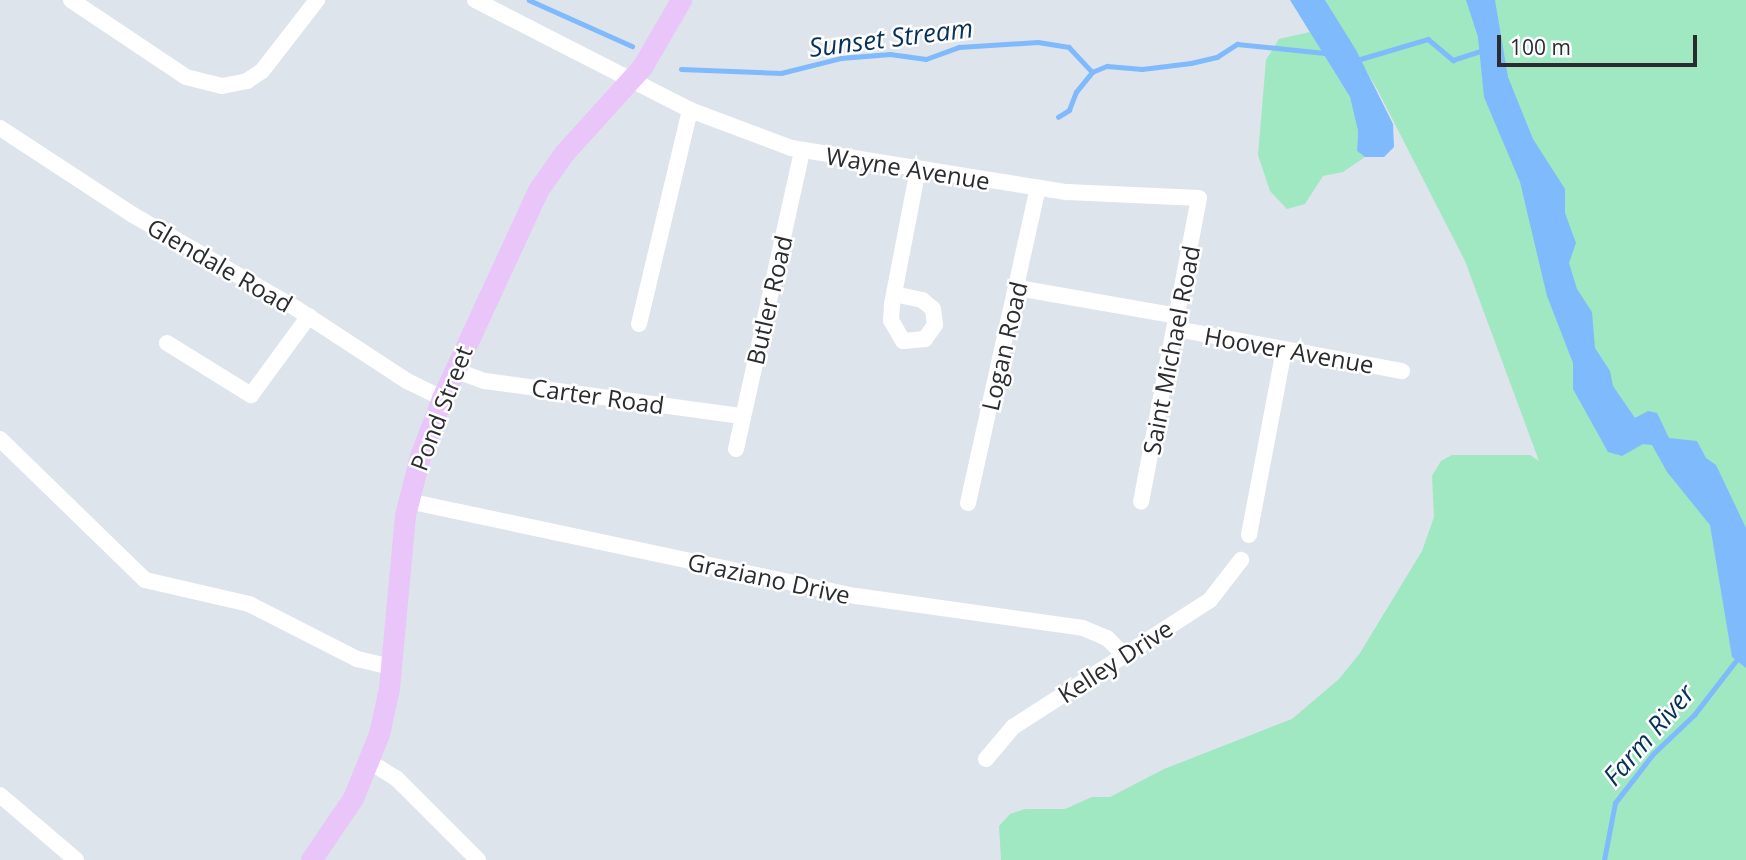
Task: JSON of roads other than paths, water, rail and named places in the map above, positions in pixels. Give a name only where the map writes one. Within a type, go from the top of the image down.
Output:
[{"type":"main road","name":"Pond Street","points":[[310,860],[346,810],[370,762],[391,667],[408,501],[454,370],[541,184],[652,54],[681,0]]},
{"type":"street","points":[[71,0],[186,77],[222,86],[247,81],[262,71],[317,0]]},
{"type":"street","name":"Wayne Avenue","points":[[475,0],[690,110],[802,151],[1038,188],[1199,198]]},
{"type":"street","points":[[639,324],[690,110]]},
{"type":"street","name":"Glendale Road","points":[[0,128],[133,215],[309,316],[407,381],[442,398]]},
{"type":"street","name":"Butler Road","points":[[736,449],[802,151]]},
{"type":"street","points":[[894,294],[918,169]]},
{"type":"street","name":"Logan Road","points":[[968,503],[1018,288],[1038,188]]},
{"type":"street","name":"Saint Michael Road","points":[[1141,501],[1178,323],[1199,198]]},
{"type":"street","name":"Hoover Avenue","points":[[1018,288],[1284,349],[1402,371]]},
{"type":"street","points":[[167,343],[251,395],[309,316]]},
{"type":"street","points":[[1249,535],[1284,349]]},
{"type":"street","name":"Carter Road","points":[[454,370],[485,380],[743,416]]},
{"type":"street","points":[[0,439],[145,580],[249,604],[356,659],[391,667]]},
{"type":"street","name":"Graziano Drive","points":[[408,501],[856,596],[1083,628],[1107,638],[1125,656]]},
{"type":"street","name":"Kelley Drive","points":[[986,759],[1013,727],[1210,600],[1241,560]]},
{"type":"street","points":[[370,762],[396,778],[478,860]]},
{"type":"street","points":[[0,795],[76,860]]},
{"type":"water","points":[[1290,0],[1325,0],[1356,50],[1393,124],[1394,147],[1384,157],[1365,157],[1357,151],[1358,131],[1350,97]]},
{"type":"water","points":[[1466,0],[1495,0],[1508,77],[1533,139],[1565,189],[1565,213],[1576,243],[1569,263],[1577,289],[1592,312],[1595,348],[1610,371],[1613,386],[1635,418],[1648,411],[1657,413],[1669,438],[1697,441],[1706,458],[1716,465],[1746,528],[1746,668],[1732,657],[1710,525],[1667,472],[1652,445],[1643,444],[1622,456],[1608,452],[1573,389],[1573,363],[1547,296],[1520,182],[1484,97],[1478,37]]},
{"type":"waterway","name":"Sunset Stream","points":[[529,0],[632,46]]},
{"type":"waterway","name":"Sunset Stream","points":[[1357,60],[1428,39],[1453,60],[1484,50]]},
{"type":"waterway","name":"Sunset Stream","points":[[681,69],[781,73],[841,58],[890,54],[926,59],[959,47],[1038,42],[1069,47],[1092,72],[1107,66],[1142,69],[1191,63],[1217,57],[1237,44],[1325,53]]},
{"type":"waterway","points":[[1058,117],[1069,110],[1076,92],[1092,72]]},
{"type":"waterway","name":"Farm River","points":[[1604,860],[1615,803],[1653,754],[1694,715],[1738,658]]}]
